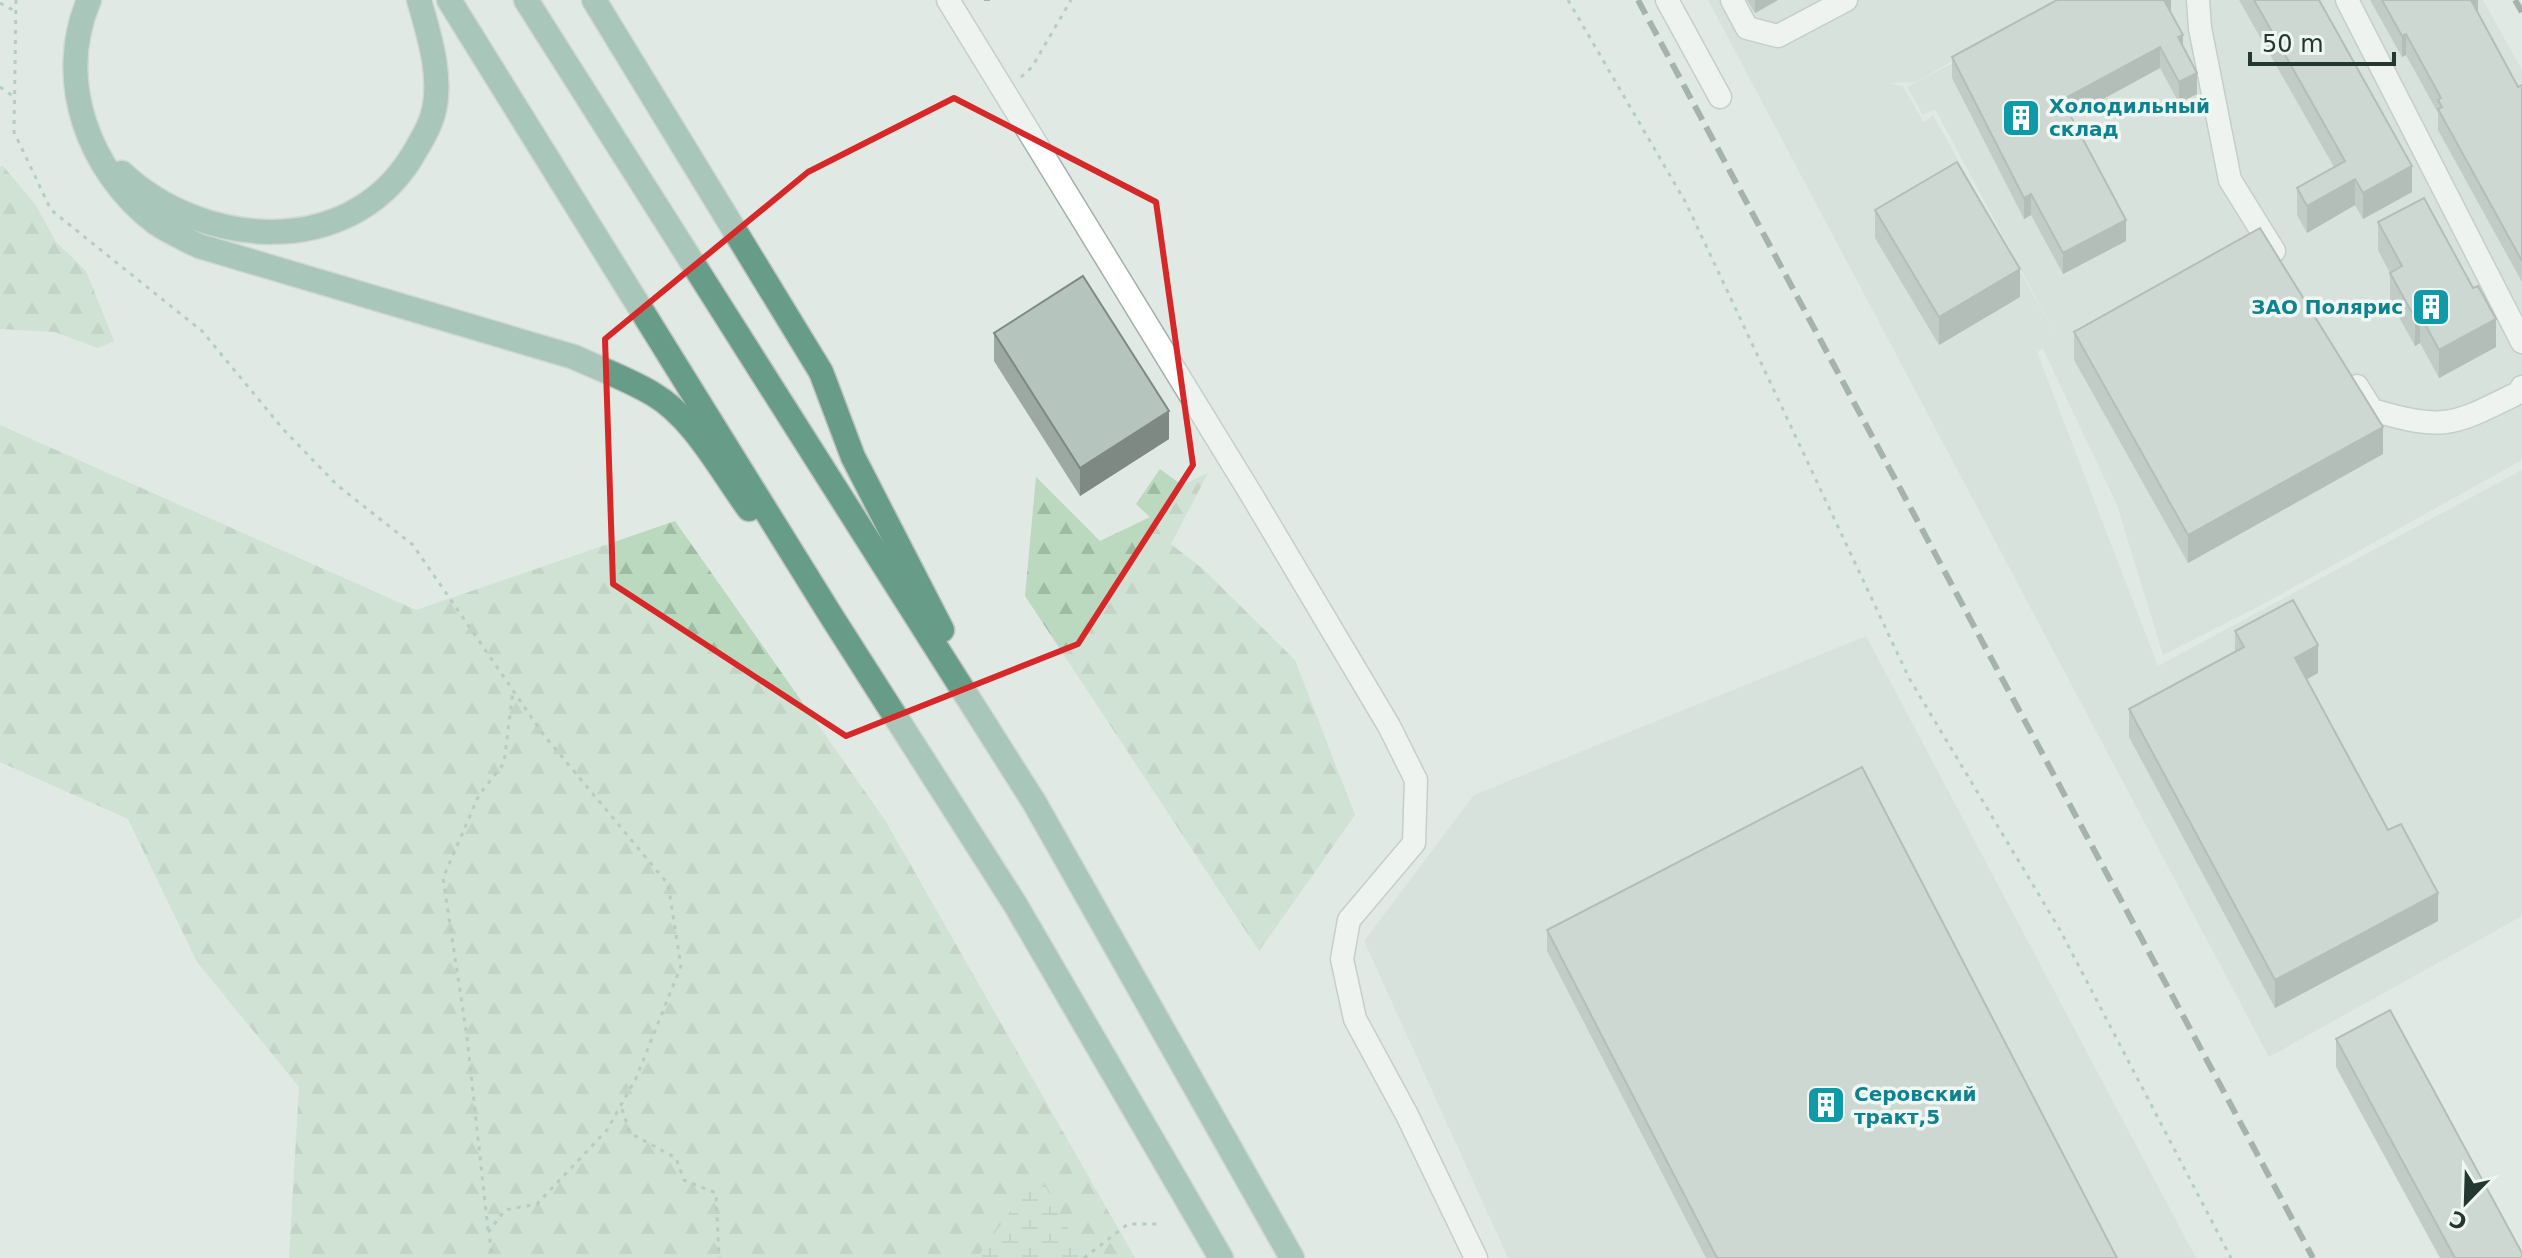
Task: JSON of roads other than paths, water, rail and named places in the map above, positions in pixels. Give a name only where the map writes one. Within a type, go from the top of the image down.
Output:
[{"type":"main road","points":[[89,0],[80,21],[75,63],[77,105],[91,144],[123,193],[157,224],[199,246],[574,357],[655,395],[684,420],[830,614]]},
{"type":"main road","points":[[91,144],[134,184],[179,211],[230,230],[291,233],[328,226],[389,188],[423,138],[433,115],[437,90],[430,38],[419,0]]},
{"type":"main road","points":[[449,0],[830,614],[1015,904],[1221,1258]]},
{"type":"main road","points":[[526,0],[1034,802]]},
{"type":"main road","points":[[594,0],[821,372],[853,457],[1034,802],[1292,1258]]},
{"type":"lane","points":[[948,0],[1251,494],[1389,726],[1416,780],[1414,843],[1349,920],[1342,959],[1355,1019],[1407,1115],[1476,1258]]},
{"type":"lane","points":[[1667,0],[1720,97]]},
{"type":"lane","points":[[1732,0],[1747,28],[1778,36],[1846,0]]},
{"type":"lane","points":[[2198,0],[2200,28],[2230,180],[2289,275]]},
{"type":"lane","points":[[2347,0],[2522,342]]},
{"type":"lane","points":[[2347,369],[2372,410],[2425,425],[2465,420],[2518,393],[2522,387]]},
{"type":"railway","points":[[1638,0],[2313,1258]]},
{"type":"railway","points":[[2515,0],[2522,12]]},
{"type":"place","name":"Холодильный склад","points":[[2021,118]]},
{"type":"place","name":"ЗАО Полярис","points":[[2431,307]]},
{"type":"place","name":"Серовский тракт,5","points":[[1826,1105]]}]
